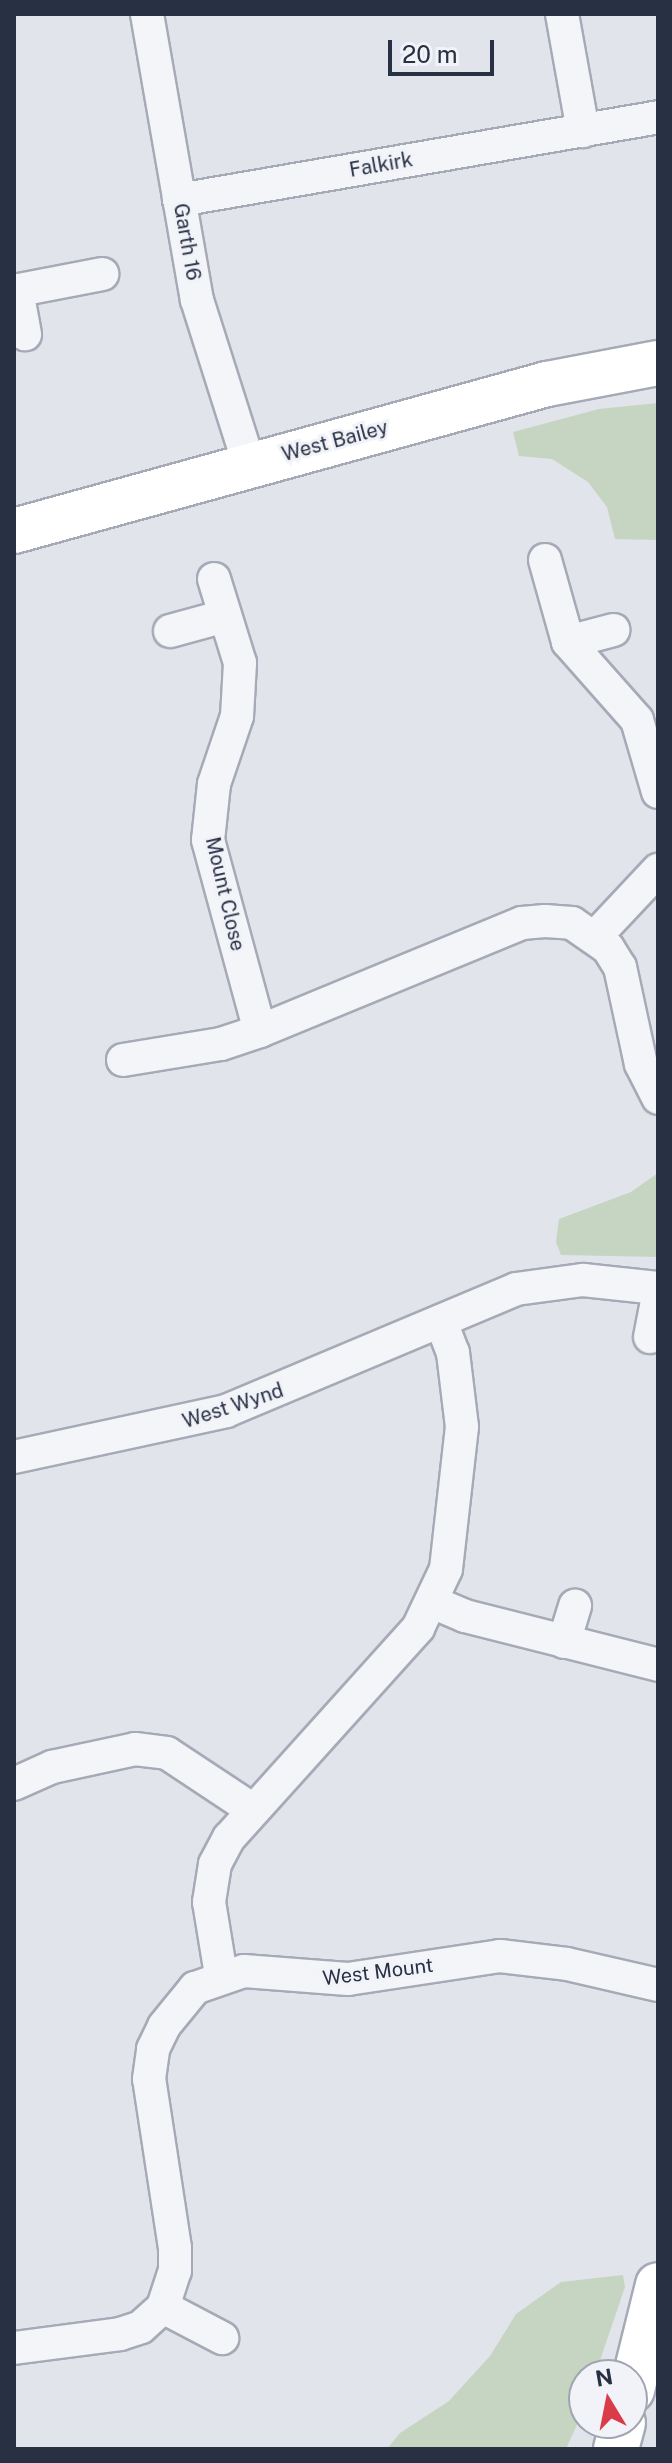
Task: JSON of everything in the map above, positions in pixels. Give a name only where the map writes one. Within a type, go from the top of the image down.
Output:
[{"type":"street","name":"Garth 16","points":[[147,14],[197,300],[249,464]]},
{"type":"street","points":[[562,14],[583,131]]},
{"type":"street","name":"Falkirk","points":[[179,200],[658,117]]},
{"type":"street","points":[[25,334],[16,290],[102,274]]},
{"type":"street","name":"West Bailey","points":[[14,531],[547,384],[658,363]]},
{"type":"street","points":[[545,560],[568,642],[637,720],[658,792]]},
{"type":"street","name":"Mount Close","points":[[214,579],[240,663],[237,716],[214,784],[208,840],[260,1031]]},
{"type":"street","points":[[170,631],[225,616]]},
{"type":"street","points":[[568,642],[613,630]]},
{"type":"street","points":[[596,936],[658,870]]},
{"type":"street","points":[[123,1060],[221,1044],[260,1031],[522,923],[572,923],[596,936],[620,967],[641,1064],[658,1098]]},
{"type":"street","name":"West Wynd","points":[[14,1457],[226,1411],[495,1296],[557,1281],[619,1281],[658,1288]]},
{"type":"street","points":[[650,1337],[658,1296]]},
{"type":"street","points":[[221,1975],[209,1902],[211,1882],[229,1838],[395,1656],[432,1602],[453,1538],[462,1440],[453,1353],[441,1321]]},
{"type":"street","points":[[432,1602],[564,1642],[658,1665]]},
{"type":"street","points":[[564,1642],[575,1606]]},
{"type":"street","points":[[14,1784],[52,1767],[135,1749],[167,1753],[253,1810]]},
{"type":"street","name":"West Mount","points":[[163,2307],[175,2271],[175,2248],[149,2079],[153,2049],[177,2007],[195,1988],[221,1975],[261,1970],[307,1979],[348,1979],[500,1956],[567,1964],[658,1985]]},
{"type":"street","points":[[640,2359],[658,2285]]},
{"type":"street","points":[[14,2348],[120,2334],[141,2327],[163,2307],[222,2338]]},
{"type":"green space","points":[[658,403],[658,540],[615,539],[607,507],[588,482],[552,459],[519,456],[513,432],[599,409]]},
{"type":"green space","points":[[658,1173],[658,1257],[561,1255],[556,1242],[559,1219],[631,1192]]},
{"type":"green space","points":[[623,2275],[625,2287],[600,2359],[568,2359],[568,2439],[570,2439],[566,2449],[387,2449],[400,2433],[449,2401],[490,2356],[516,2314],[561,2282]]}]
